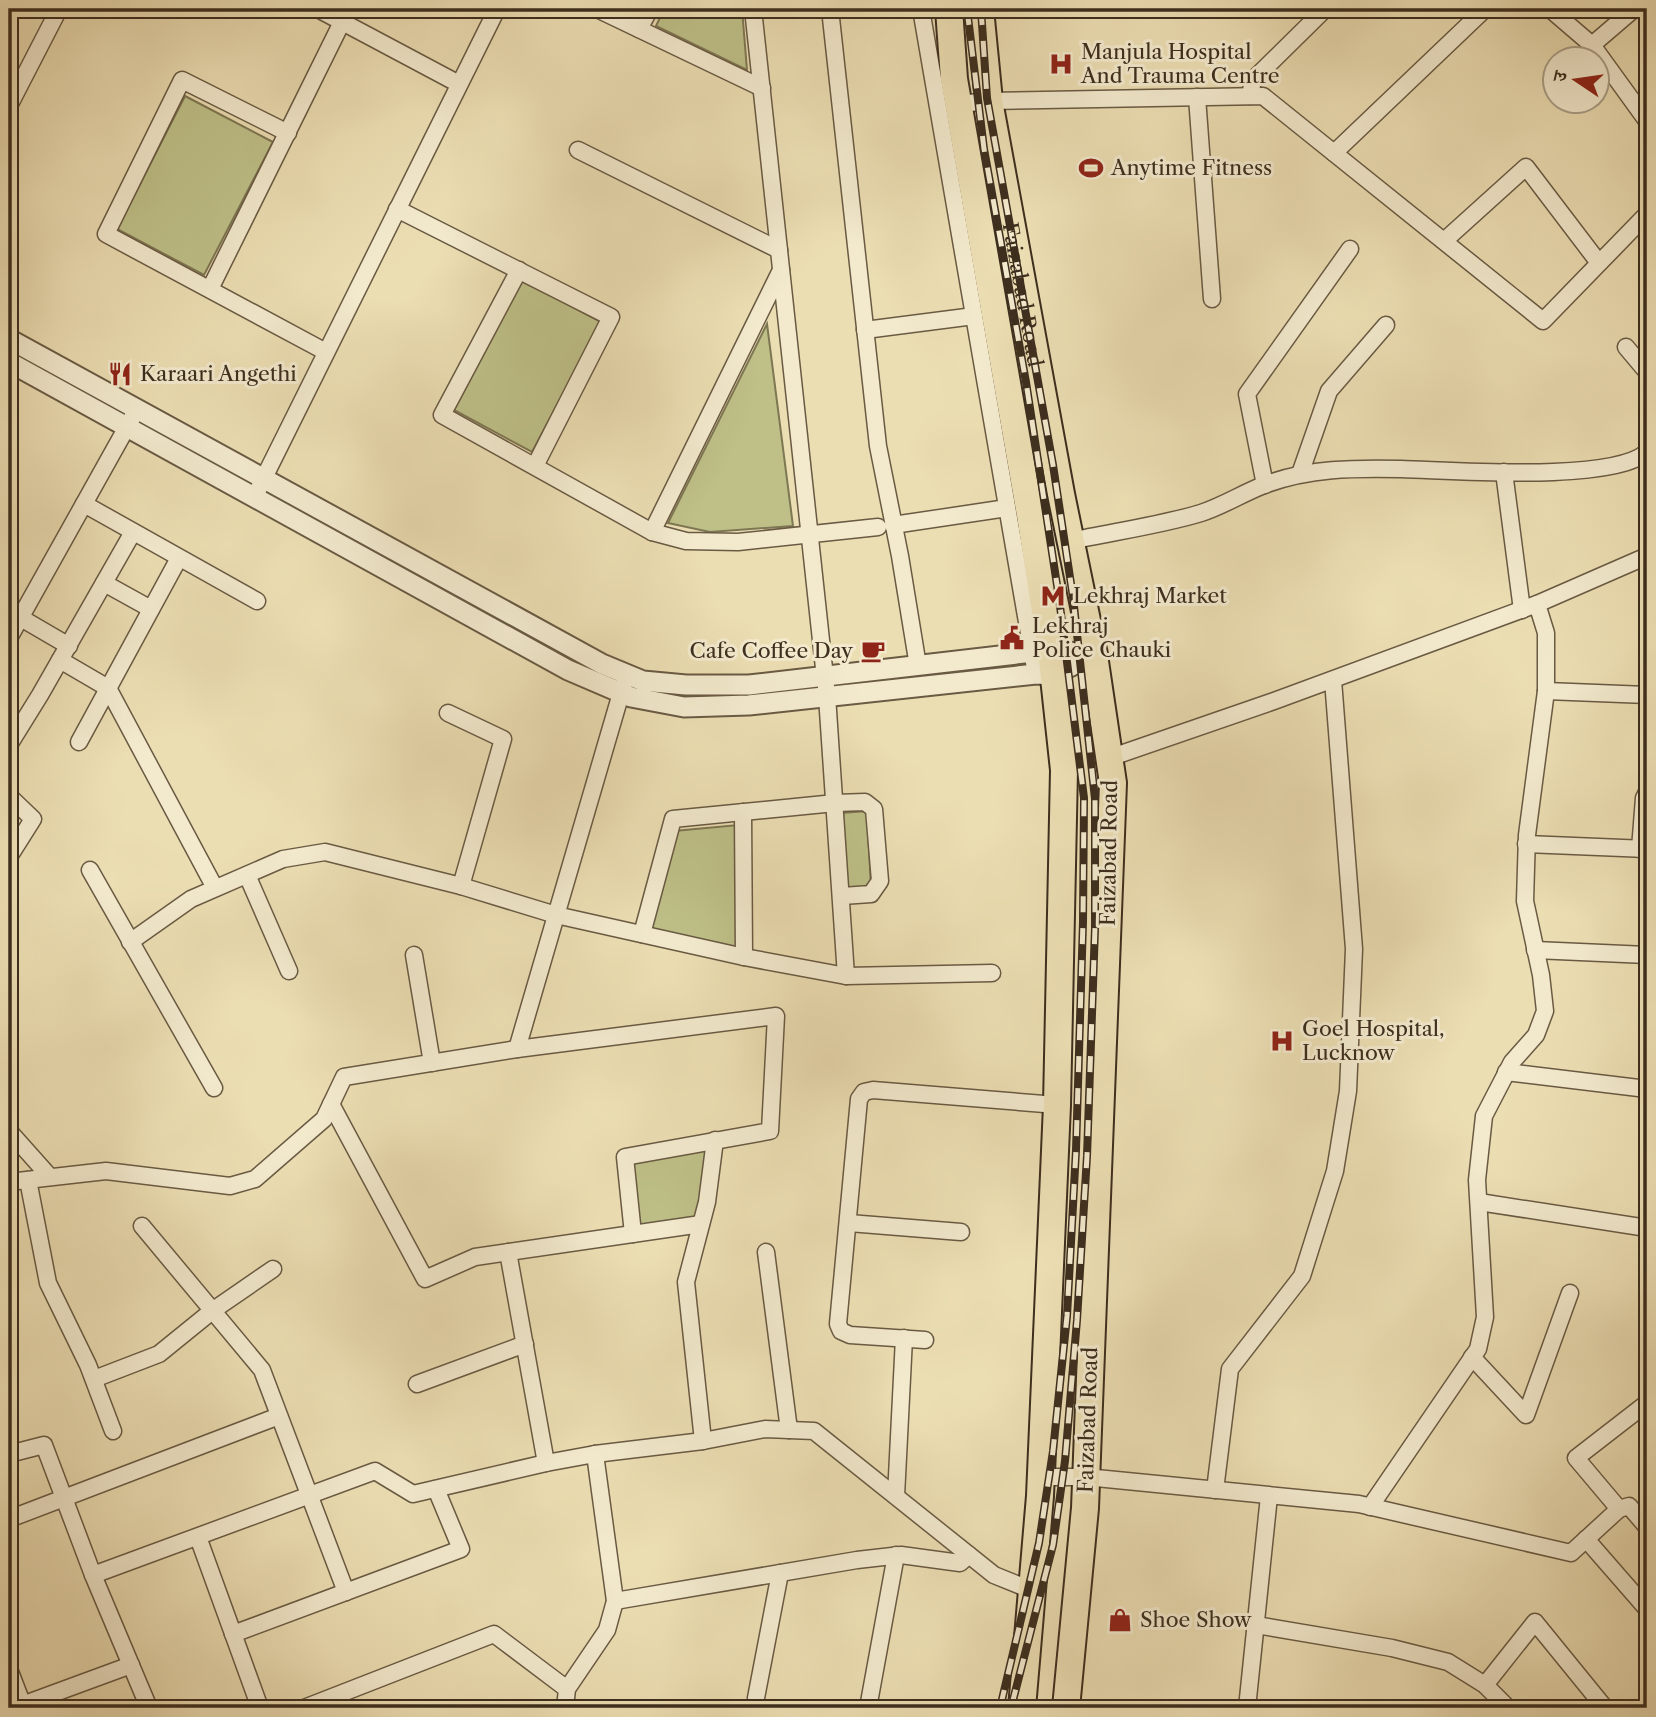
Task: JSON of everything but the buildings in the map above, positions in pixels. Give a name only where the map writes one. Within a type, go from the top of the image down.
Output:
[{"type":"main road","name":"Faizabad Road","points":[[949,9],[954,79],[1028,501],[1043,664],[1064,770],[1057,1105],[1041,1477],[1022,1708]]},
{"type":"main road","name":"Faizabad Road","points":[[980,9],[989,101],[1058,480],[1094,655],[1113,783],[1086,1477],[1066,1708]]},
{"type":"street","points":[[9,106],[58,9]]},
{"type":"street","points":[[318,9],[460,84]]},
{"type":"street","points":[[254,498],[497,9]]},
{"type":"street","points":[[597,9],[762,88]]},
{"type":"street","points":[[639,29],[650,9]]},
{"type":"street","points":[[753,9],[826,687],[846,976]]},
{"type":"street","points":[[830,9],[886,526],[918,666]]},
{"type":"street","points":[[921,9],[1007,508],[1043,664]]},
{"type":"street","points":[[1250,96],[1253,80],[1325,9]]},
{"type":"street","points":[[1334,153],[1485,9]]},
{"type":"street","points":[[1550,9],[1592,45],[1647,121]]},
{"type":"street","points":[[1592,45],[1634,9]]},
{"type":"street","points":[[210,289],[342,22]]},
{"type":"street","points":[[288,132],[182,80],[106,234],[327,352]]},
{"type":"street","points":[[959,104],[989,101],[1264,96],[1543,321],[1647,214]]},
{"type":"street","points":[[1197,97],[1212,299]]},
{"type":"street","points":[[578,150],[779,250]]},
{"type":"street","points":[[1444,241],[1526,167],[1599,264]]},
{"type":"street","points":[[397,209],[611,317],[534,467]]},
{"type":"street","points":[[1265,485],[1247,394],[1350,249]]},
{"type":"street","points":[[519,270],[442,415],[652,532],[686,541],[738,542],[886,526],[1007,508]]},
{"type":"street","points":[[652,532],[781,270]]},
{"type":"street","points":[[865,330],[974,316]]},
{"type":"street","points":[[1300,474],[1329,391],[1386,325]]},
{"type":"street","points":[[9,339],[591,658],[624,683],[631,697],[684,708],[749,705],[918,666],[1043,664]]},
{"type":"street","points":[[1626,347],[1647,372]]},
{"type":"street","points":[[9,362],[568,670],[624,683]]},
{"type":"street","points":[[9,638],[15,615],[137,409]]},
{"type":"street","points":[[1071,541],[1201,513],[1265,485],[1300,474],[1342,468],[1504,472],[1598,468],[1640,458],[1647,452]]},
{"type":"street","points":[[1370,1507],[1478,1349],[1486,1317],[1477,1180],[1484,1116],[1511,1062],[1536,1035],[1545,1011],[1525,901],[1526,844],[1546,691],[1546,633],[1530,607],[1504,472]]},
{"type":"street","points":[[83,504],[257,601]]},
{"type":"street","points":[[9,745],[133,532]]},
{"type":"street","points":[[1109,758],[1333,680],[1530,607],[1647,556]]},
{"type":"street","points":[[79,742],[179,558]]},
{"type":"street","points":[[104,583],[151,609]]},
{"type":"street","points":[[15,615],[108,688],[215,888]]},
{"type":"street","points":[[826,687],[1043,664],[1094,655]]},
{"type":"street","points":[[1215,1490],[1230,1369],[1302,1276],[1335,1171],[1348,1091],[1354,949],[1333,680]]},
{"type":"street","points":[[517,1049],[624,683]]},
{"type":"street","points":[[1546,691],[1647,695]]},
{"type":"street","points":[[448,713],[503,739],[461,886]]},
{"type":"street","points":[[1526,844],[1643,849],[1644,798],[1647,792]]},
{"type":"street","points":[[9,796],[33,819],[9,857]]},
{"type":"street","points":[[642,934],[673,819],[865,802],[874,808],[880,881],[871,894],[842,896]]},
{"type":"street","points":[[743,812],[744,957]]},
{"type":"street","points":[[130,942],[191,899],[283,859],[325,852],[461,886],[556,915],[744,957],[846,976],[992,973]]},
{"type":"street","points":[[90,870],[214,1088]]},
{"type":"street","points":[[247,875],[289,971]]},
{"type":"street","points":[[1535,950],[1647,955]]},
{"type":"street","points":[[414,954],[432,1063]]},
{"type":"street","points":[[9,1182],[106,1171],[230,1186],[255,1179],[324,1119],[344,1077],[517,1049],[776,1016],[770,1131],[625,1157],[633,1234]]},
{"type":"street","points":[[1506,1072],[1647,1089]]},
{"type":"street","points":[[925,1340],[849,1335],[841,1331],[838,1324],[859,1099],[864,1092],[873,1090],[1057,1105]]},
{"type":"street","points":[[331,1104],[425,1279],[475,1257],[701,1224]]},
{"type":"street","points":[[9,1130],[50,1177]]},
{"type":"street","points":[[703,1441],[686,1282],[707,1202],[715,1140]]},
{"type":"street","points":[[29,1180],[48,1283],[94,1379],[113,1431]]},
{"type":"street","points":[[1479,1202],[1647,1228]]},
{"type":"street","points":[[849,1223],[961,1232]]},
{"type":"street","points":[[142,1226],[262,1370],[346,1592]]},
{"type":"street","points":[[508,1252],[547,1463]]},
{"type":"street","points":[[766,1252],[789,1430]]},
{"type":"street","points":[[94,1379],[159,1354],[212,1311],[273,1269]]},
{"type":"street","points":[[1472,1357],[1526,1415],[1570,1293]]},
{"type":"street","points":[[896,1496],[904,1338]]},
{"type":"street","points":[[417,1384],[525,1344]]},
{"type":"street","points":[[1619,1509],[1577,1458],[1647,1403]]},
{"type":"street","points":[[9,1518],[279,1416]]},
{"type":"street","points":[[93,1576],[375,1471],[412,1494],[595,1454],[703,1441],[765,1429],[814,1431],[994,1575],[1031,1590]]},
{"type":"street","points":[[9,1454],[44,1445],[93,1576],[149,1708]]},
{"type":"street","points":[[565,1708],[567,1689],[607,1630],[614,1601],[595,1454]]},
{"type":"street","points":[[1041,1477],[1086,1477],[1370,1507],[1571,1553],[1619,1509],[1629,1506],[1647,1527]]},
{"type":"street","points":[[233,1634],[461,1549],[436,1489]]},
{"type":"street","points":[[1247,1708],[1269,1496]]},
{"type":"street","points":[[198,1537],[260,1708]]},
{"type":"street","points":[[1586,1539],[1647,1609]]},
{"type":"street","points":[[614,1601],[896,1555],[960,1563],[969,1555]]},
{"type":"street","points":[[868,1708],[896,1555]]},
{"type":"street","points":[[757,1698],[780,1573]]},
{"type":"street","points":[[1485,1685],[1535,1622],[1605,1708]]},
{"type":"street","points":[[1256,1625],[1392,1648],[1448,1662],[1485,1685],[1508,1708]]},
{"type":"street","points":[[304,1708],[494,1634],[567,1689]]},
{"type":"street","points":[[9,1669],[20,1707],[131,1665]]},
{"type":"green space","points":[[664,9],[742,9],[747,70],[656,26]]},
{"type":"green space","points":[[185,96],[273,142],[204,275],[117,229]]},
{"type":"green space","points":[[522,280],[601,322],[532,452],[454,410]]},
{"type":"green space","points":[[767,324],[793,526],[710,532],[668,523]]},
{"type":"green space","points":[[867,811],[871,887],[846,889],[841,813]]},
{"type":"green space","points":[[738,825],[738,950],[647,930],[674,831]]},
{"type":"green space","points":[[710,1148],[698,1219],[637,1229],[628,1161]]},
{"type":"railway","points":[[967,9],[984,149],[1026,382],[1059,598],[1084,798],[1076,1150],[1067,1316],[1053,1451],[1039,1543],[1000,1708]]},
{"type":"railway","points":[[981,9],[987,98],[1053,465],[1073,597],[1095,799],[1095,928],[1087,1156],[1065,1461],[1053,1545],[1011,1708]]},
{"type":"place","name":"Manjula Hospital And Trauma Centre","points":[[1061,64]]},
{"type":"place","name":"Anytime Fitness","points":[[1091,168]]},
{"type":"place","name":"Karaari Angethi","points":[[120,374]]},
{"type":"place","name":"Lekhraj Market","points":[[1053,596]]},
{"type":"place","name":"Lekhraj Police Chauki","points":[[1012,638]]},
{"type":"place","name":"Cafe Coffee Day","points":[[873,651]]},
{"type":"place","name":"Goel Hospital, Lucknow","points":[[1282,1041]]},
{"type":"place","name":"Shoe Show","points":[[1120,1620]]}]
